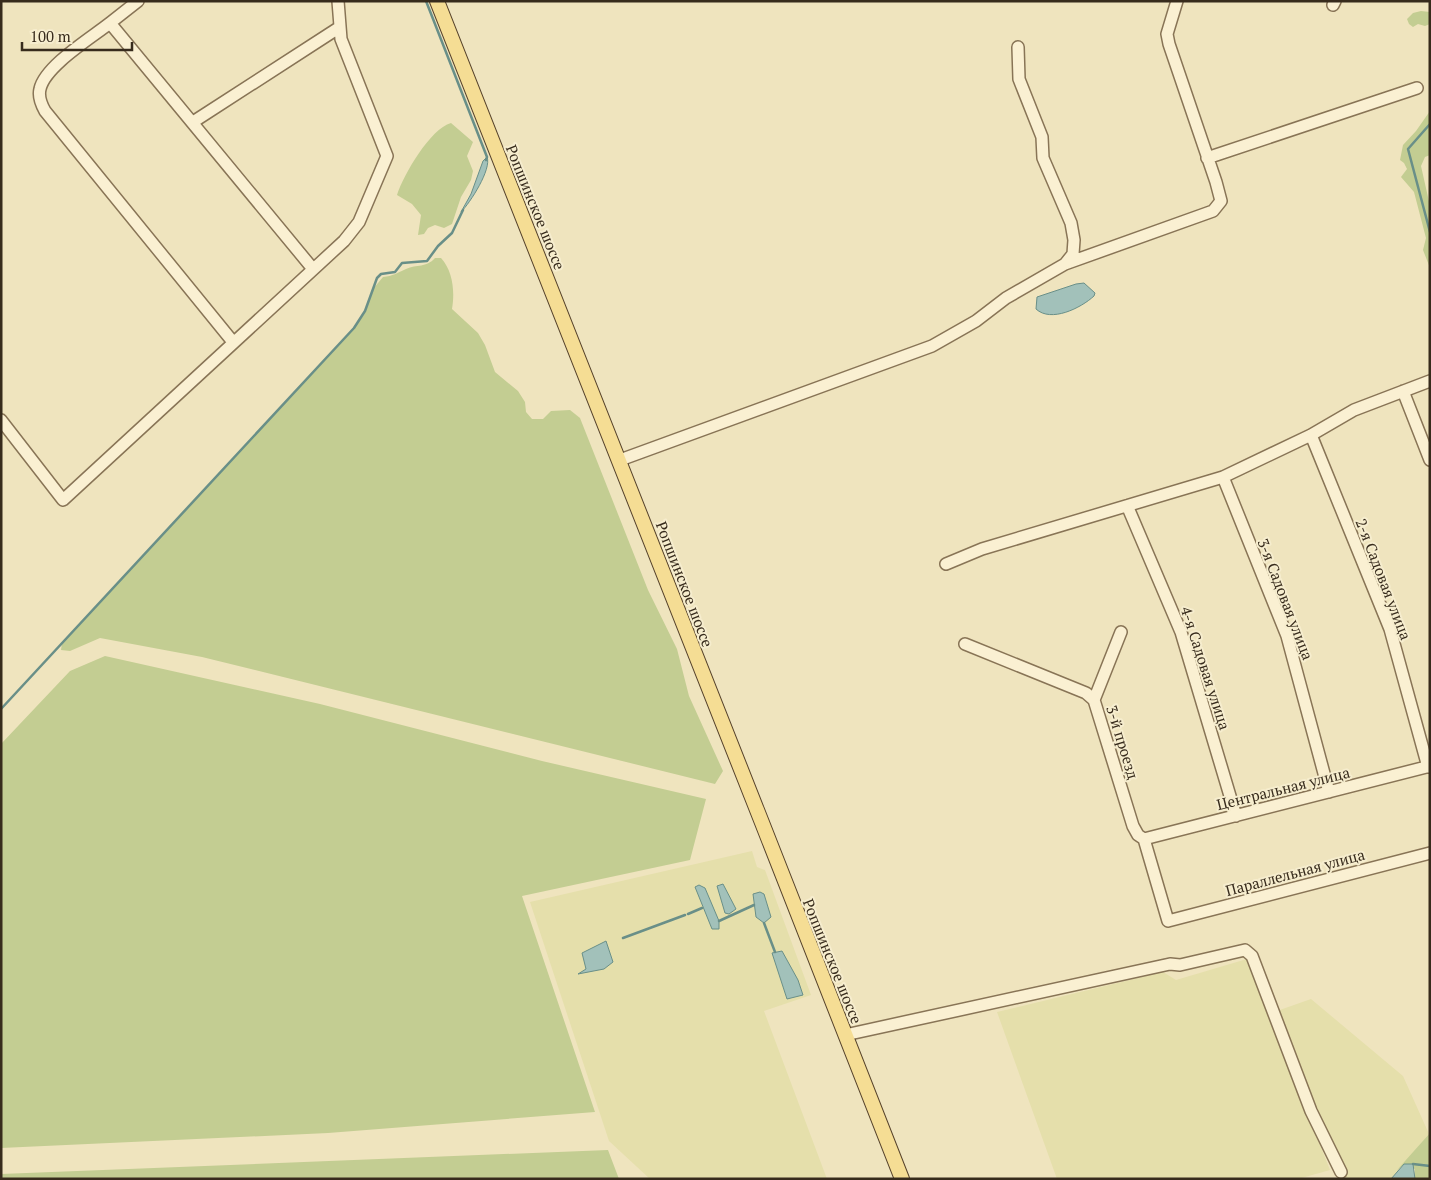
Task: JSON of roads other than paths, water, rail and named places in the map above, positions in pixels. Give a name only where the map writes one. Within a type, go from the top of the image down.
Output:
[{"type":"main road","name":"Ропшинское шоссе","points":[[437,1],[620,460],[902,1179]]},
{"type":"street","points":[[138,1],[54,67],[43,80],[39,90],[40,102],[49,117],[233,342]]},
{"type":"street","points":[[1,420],[62,500],[344,241],[359,222],[387,156],[341,39],[338,1]]},
{"type":"street","points":[[620,460],[932,346],[976,321],[1006,298],[1065,264],[1213,211],[1221,201],[1167,34],[1177,1]]},
{"type":"street","points":[[110,23],[313,269]]},
{"type":"street","points":[[193,122],[340,27]]},
{"type":"street","points":[[1018,47],[1019,79],[1042,137],[1043,158],[1071,223],[1074,240],[1073,254],[1065,264]]},
{"type":"street","points":[[1208,158],[1417,88]]},
{"type":"street","points":[[946,564],[982,549],[1223,477],[1311,435],[1354,410],[1430,381]]},
{"type":"street","points":[[1403,391],[1430,460]]},
{"type":"street","name":"2-я Садовая улица","points":[[1311,435],[1390,629],[1429,766]]},
{"type":"street","name":"3-я Садовая улица","points":[[1223,477],[1287,636],[1329,792]]},
{"type":"street","name":"4-я Садовая улица","points":[[1129,505],[1129,510],[1181,632],[1236,816]]},
{"type":"street","points":[[1094,700],[1121,632]]},
{"type":"street","name":"3-й проезд","points":[[965,644],[1086,693],[1094,700],[1133,826],[1138,835],[1144,838],[1168,921]]},
{"type":"street","name":"Центральная улица","points":[[1144,838],[1429,766]]},
{"type":"street","name":"Параллельная улица","points":[[1168,921],[1430,853]]},
{"type":"street","points":[[846,1036],[1170,964],[1180,965],[1245,950],[1252,956],[1311,1111],[1340,1172]]},
{"type":"water","points":[[487,157],[488,162],[483,177],[470,201],[461,212],[471,194],[483,161]]},
{"type":"water","points":[[1084,283],[1095,293],[1094,296],[1082,305],[1066,312],[1050,315],[1036,309],[1037,297]]},
{"type":"water","points":[[723,884],[736,909],[729,914],[725,913],[717,886]]},
{"type":"water","points":[[699,885],[705,888],[719,921],[719,929],[712,929],[695,887]]},
{"type":"water","points":[[760,892],[764,894],[771,917],[764,923],[756,917],[753,894]]},
{"type":"water","points":[[606,941],[613,962],[604,969],[578,974],[586,969],[582,953]]},
{"type":"water","points":[[782,951],[798,980],[803,995],[787,999],[772,953]]},
{"type":"water","points":[[1404,1164],[1413,1164],[1415,1179],[1391,1179]]},
{"type":"waterway","points":[[426,1],[487,157],[486,160]]},
{"type":"waterway","points":[[1430,124],[1408,149],[1430,232]]},
{"type":"waterway","points":[[1,709],[354,328],[365,311],[377,278],[381,274],[395,272],[402,263],[427,261],[438,246],[452,233],[463,210]]},
{"type":"waterway","points":[[719,921],[754,905]]},
{"type":"waterway","points":[[688,914],[702,908]]},
{"type":"waterway","points":[[623,938],[685,915]]},
{"type":"waterway","points":[[764,923],[775,952]]},
{"type":"waterway","points":[[1413,1164],[1430,1166]]}]
